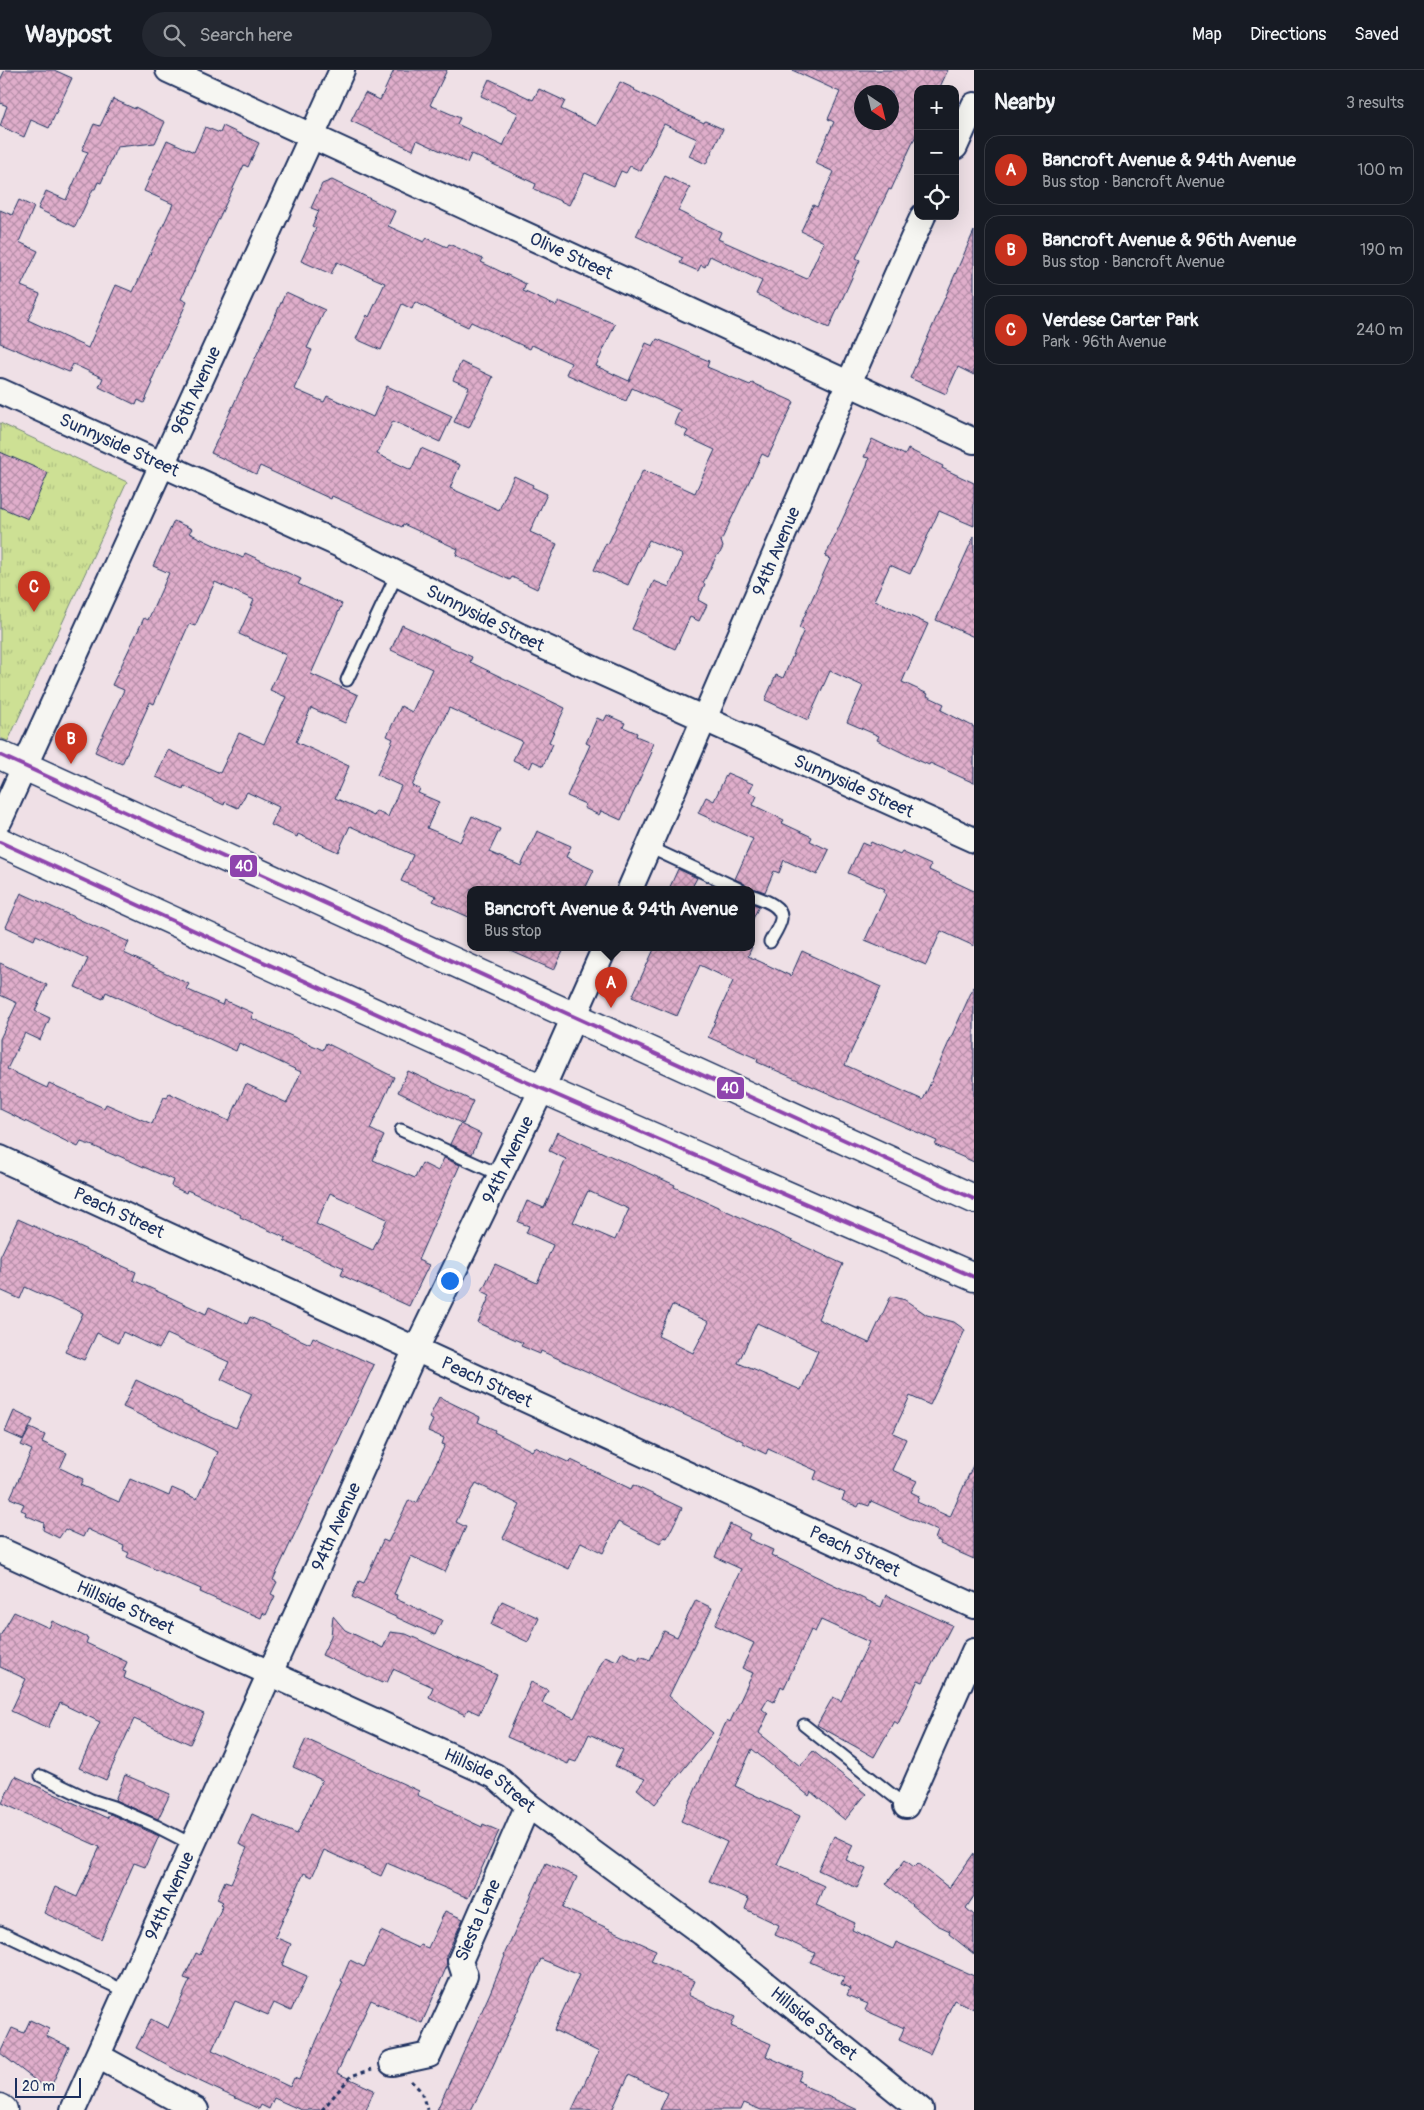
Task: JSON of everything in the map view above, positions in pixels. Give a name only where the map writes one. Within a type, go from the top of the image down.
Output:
[{"type":"main road","points":[[0,755],[974,1198]]},
{"type":"main road","points":[[0,842],[542,1089],[974,1276]]},
{"type":"street","name":"Olive Street","points":[[168,70],[974,441]]},
{"type":"street","name":"96th Avenue","points":[[0,820],[342,70]]},
{"type":"street","points":[[959,137],[974,105]]},
{"type":"street","name":"94th Avenue","points":[[631,886],[705,720],[847,384],[922,220]]},
{"type":"street","name":"Sunnyside Street","points":[[0,391],[338,544],[518,635],[974,840]]},
{"type":"street","name":"94th Avenue","points":[[73,2110],[416,1349],[542,1089],[603,951]]},
{"type":"street","name":"Peach Street","points":[[0,1158],[974,1606]]},
{"type":"street","name":"Hillside Street","points":[[0,1550],[495,1776],[528,1805],[702,1933],[921,2110]]},
{"type":"street","points":[[906,1806],[974,1651]]},
{"type":"street","name":"Siesta Lane","points":[[392,2063],[429,2056],[465,1976],[460,1961],[528,1805]]},
{"type":"street","points":[[98,2056],[196,2110]]},
{"type":"lane","points":[[348,680],[397,574]]},
{"type":"lane","points":[[649,847],[733,886]]},
{"type":"lane","points":[[755,897],[776,907],[780,913],[781,919],[770,942]]},
{"type":"lane","points":[[402,1130],[500,1175]]},
{"type":"lane","points":[[804,1725],[906,1806]]},
{"type":"lane","points":[[41,1776],[91,1800],[113,1807],[156,1826],[193,1845]]},
{"type":"lane","points":[[0,1932],[127,1992]]},
{"type":"green space","points":[[0,423],[127,482],[8,741],[0,738]]},
{"type":"building","points":[[5,70],[54,70],[72,78],[49,128],[31,120],[24,137],[0,126],[7,106],[0,103],[0,80]]},
{"type":"building","points":[[394,70],[447,70],[430,105],[460,118],[457,124],[503,146],[518,113],[481,96],[489,79],[533,100],[539,89],[565,101],[561,109],[596,126],[620,82],[704,123],[705,121],[723,129],[706,164],[689,156],[697,139],[664,124],[641,171],[630,166],[626,173],[621,171],[614,186],[585,173],[569,205],[534,189],[536,184],[471,154],[467,163],[417,140],[413,150],[351,121],[365,93],[380,100]]},
{"type":"building","points":[[792,70],[948,70],[941,85],[914,85],[914,140],[856,258],[860,260],[829,328],[756,294],[762,281],[710,256],[705,267],[701,265],[698,271],[680,263],[683,258],[636,236],[665,176],[690,188],[678,211],[721,232],[718,239],[807,279],[824,242],[801,231],[813,205],[817,207],[834,172],[815,163],[834,122],[828,119],[840,92]]},
{"type":"building","points":[[113,99],[135,109],[135,107],[165,122],[155,143],[117,147],[101,183],[98,182],[95,189],[93,189],[75,227],[38,209],[46,191],[66,200],[88,152],[82,150],[94,124],[100,126]]},
{"type":"building","points":[[223,126],[259,143],[248,167],[244,165],[181,299],[187,302],[165,349],[144,403],[138,400],[136,405],[99,387],[103,378],[73,364],[69,372],[0,343],[0,210],[12,215],[19,200],[34,207],[19,242],[38,251],[21,286],[40,294],[28,320],[88,348],[116,285],[133,292],[173,204],[144,191],[167,140],[194,152],[205,127],[220,133]]},
{"type":"building","points":[[332,180],[395,211],[388,226],[424,242],[427,238],[447,247],[449,244],[483,259],[481,262],[526,284],[523,291],[556,306],[559,301],[615,324],[596,366],[629,381],[646,343],[653,346],[657,339],[709,361],[707,367],[750,385],[752,383],[794,402],[768,457],[762,454],[721,541],[723,547],[703,583],[705,584],[698,600],[707,605],[699,621],[690,617],[675,649],[632,629],[654,581],[669,587],[683,555],[649,540],[628,585],[594,570],[643,470],[695,493],[715,450],[685,436],[688,431],[674,424],[680,410],[632,388],[626,401],[566,374],[571,363],[532,345],[530,349],[471,322],[468,327],[415,302],[412,309],[402,304],[381,350],[356,339],[385,283],[337,262],[331,274],[301,261],[316,228],[312,226],[319,211],[311,208],[322,184]]},
{"type":"building","points":[[974,231],[974,375],[958,367],[946,394],[910,378]]},
{"type":"building","points":[[286,292],[325,310],[307,348],[312,350],[294,389],[324,402],[327,396],[373,417],[387,386],[452,416],[440,442],[393,421],[377,454],[411,470],[421,448],[460,465],[450,488],[499,510],[514,476],[547,494],[530,532],[557,544],[537,589],[512,577],[510,580],[456,555],[458,549],[403,524],[402,527],[332,496],[331,499],[260,466],[256,474],[211,453]]},
{"type":"building","points":[[461,362],[493,377],[469,428],[454,422],[469,387],[453,380]]},
{"type":"building","points":[[872,439],[905,455],[908,449],[974,483],[974,526],[939,511],[910,574],[890,565],[874,600],[928,624],[902,682],[944,704],[941,710],[974,727],[974,783],[930,763],[929,765],[913,758],[877,740],[879,736],[847,722],[863,686],[830,671],[808,720],[765,700],[776,675],[783,678],[804,630],[799,628],[830,559],[825,557],[867,466],[869,458],[864,457]]},
{"type":"building","points":[[0,452],[48,473],[28,519],[0,507]]},
{"type":"building","points":[[174,521],[192,529],[189,533],[212,544],[243,558],[245,553],[301,579],[298,584],[342,604],[311,674],[358,695],[345,723],[311,708],[296,742],[349,766],[335,798],[374,816],[376,811],[388,817],[401,786],[377,775],[393,739],[387,736],[401,706],[412,712],[432,669],[391,650],[402,625],[472,657],[470,662],[565,708],[549,742],[553,744],[543,766],[533,761],[530,768],[513,760],[522,741],[449,708],[412,786],[420,789],[418,793],[439,802],[427,828],[460,842],[472,816],[500,829],[489,852],[521,866],[537,831],[571,846],[566,857],[594,870],[586,886],[467,886],[467,916],[433,901],[436,896],[401,881],[413,855],[350,826],[338,852],[298,834],[297,837],[271,825],[279,807],[247,792],[238,808],[225,802],[224,805],[184,786],[183,789],[156,777],[168,750],[220,773],[239,733],[264,744],[286,697],[270,690],[286,655],[239,634],[254,600],[215,582],[195,626],[189,624],[154,704],[150,702],[122,764],[95,752],[124,690],[112,685],[144,618],[148,620],[169,573],[153,566]]},
{"type":"building","points":[[974,536],[974,637],[936,620]]},
{"type":"building","points":[[607,715],[625,723],[623,727],[637,733],[636,736],[653,743],[650,751],[652,752],[621,820],[601,811],[599,815],[584,808],[585,804],[567,796],[590,745],[586,743],[597,718],[604,721]]},
{"type":"building","points":[[727,773],[753,784],[749,792],[757,796],[753,805],[784,820],[782,823],[812,837],[810,841],[829,850],[817,875],[784,860],[779,873],[774,871],[765,892],[755,889],[755,886],[745,886],[735,879],[753,839],[698,813],[706,797],[714,801]]},
{"type":"building","points":[[871,842],[900,855],[902,852],[931,865],[929,870],[974,891],[974,946],[941,931],[926,965],[865,940],[886,894],[883,892],[885,889],[848,873],[862,843],[869,846]]},
{"type":"building","points":[[678,869],[697,878],[693,886],[670,886]]},
{"type":"building","points":[[21,893],[129,942],[124,953],[189,984],[186,989],[222,1005],[224,1000],[253,1013],[251,1018],[323,1050],[326,1043],[394,1077],[370,1129],[384,1136],[373,1160],[415,1178],[422,1163],[438,1171],[444,1158],[460,1165],[418,1260],[429,1265],[409,1306],[341,1275],[344,1268],[284,1241],[286,1238],[240,1217],[241,1215],[187,1190],[186,1193],[171,1186],[173,1180],[93,1146],[81,1142],[78,1147],[0,1109],[0,1039],[17,1003],[0,995],[0,963],[47,985],[35,1011],[50,1018],[40,1040],[25,1033],[7,1069],[47,1088],[49,1083],[104,1108],[106,1104],[152,1124],[164,1097],[167,1098],[169,1093],[229,1121],[246,1084],[287,1103],[301,1072],[239,1043],[236,1051],[106,992],[103,999],[75,987],[88,959],[36,935],[34,940],[6,927]],"holes":[[[330,1193],[387,1219],[373,1250],[316,1224]]]},
{"type":"building","points":[[755,904],[759,906],[755,914]]},
{"type":"building","points":[[511,951],[563,951],[554,970]]},
{"type":"building","points":[[653,951],[750,951],[748,956],[791,976],[802,951],[881,987],[845,1065],[923,1100],[974,986],[974,1162],[935,1145],[937,1141],[757,1062],[758,1059],[708,1037],[733,981],[700,965],[677,1016],[632,997]]},
{"type":"building","points":[[408,1071],[473,1101],[463,1124],[398,1092]]},
{"type":"building","points":[[460,1124],[481,1134],[472,1154],[450,1144]]},
{"type":"building","points":[[557,1132],[843,1264],[818,1319],[869,1343],[891,1296],[905,1300],[927,1315],[954,1322],[965,1330],[930,1405],[910,1396],[893,1433],[906,1439],[892,1470],[917,1481],[911,1492],[919,1496],[917,1502],[950,1517],[974,1463],[974,1559],[940,1544],[941,1542],[935,1539],[938,1531],[871,1501],[869,1506],[860,1503],[858,1507],[842,1500],[845,1493],[814,1479],[817,1471],[768,1449],[766,1454],[743,1443],[743,1441],[541,1351],[540,1354],[521,1346],[523,1343],[478,1323],[490,1295],[482,1291],[495,1264],[537,1283],[553,1245],[526,1233],[529,1226],[518,1222],[527,1201],[544,1208],[566,1159],[549,1151]],"holes":[[[588,1191],[629,1209],[615,1240],[573,1222]],[[672,1305],[709,1322],[693,1353],[658,1336]],[[757,1323],[818,1351],[801,1390],[738,1363]]]},
{"type":"building","points":[[18,1219],[136,1272],[133,1280],[206,1314],[209,1307],[247,1324],[250,1317],[310,1344],[313,1337],[374,1365],[273,1580],[277,1582],[271,1594],[275,1596],[266,1615],[263,1613],[261,1618],[247,1613],[200,1592],[201,1589],[127,1557],[129,1553],[123,1550],[124,1546],[87,1529],[83,1537],[65,1529],[59,1538],[43,1530],[44,1523],[25,1515],[26,1512],[21,1510],[24,1504],[10,1498],[32,1450],[21,1445],[30,1428],[45,1435],[42,1442],[67,1453],[60,1468],[83,1479],[80,1485],[119,1502],[130,1479],[169,1496],[172,1488],[197,1499],[218,1452],[123,1407],[136,1380],[182,1402],[182,1404],[236,1428],[252,1394],[221,1379],[229,1362],[167,1334],[159,1349],[123,1332],[118,1343],[97,1333],[84,1360],[65,1352],[83,1313],[25,1287],[20,1299],[0,1290],[0,1257]]},
{"type":"building","points":[[439,1397],[480,1417],[478,1422],[532,1451],[535,1447],[570,1463],[571,1460],[631,1489],[633,1485],[682,1508],[667,1538],[664,1537],[660,1543],[618,1522],[603,1553],[581,1542],[569,1569],[503,1538],[520,1505],[476,1483],[456,1522],[466,1527],[445,1572],[411,1556],[394,1594],[397,1595],[396,1599],[442,1620],[435,1635],[352,1597],[359,1581],[364,1583],[383,1540],[388,1542],[409,1500],[417,1503],[445,1445],[442,1444],[444,1438],[428,1431],[433,1420],[429,1418]]},
{"type":"building","points":[[14,1411],[33,1420],[23,1440],[5,1432]]},
{"type":"building","points":[[730,1524],[750,1534],[748,1539],[773,1550],[771,1555],[881,1607],[886,1595],[952,1625],[923,1682],[918,1680],[898,1724],[894,1721],[874,1757],[817,1725],[833,1697],[841,1701],[869,1642],[821,1620],[815,1632],[811,1630],[784,1688],[781,1686],[774,1702],[768,1699],[762,1709],[768,1714],[759,1733],[800,1766],[813,1751],[866,1794],[845,1820],[811,1792],[809,1796],[752,1749],[735,1786],[800,1816],[777,1864],[824,1886],[816,1905],[855,1923],[852,1930],[893,1949],[896,1942],[974,1976],[974,2009],[954,2000],[930,2054],[899,2040],[904,2028],[865,2010],[868,2004],[847,1995],[850,1988],[841,1984],[844,1977],[810,1962],[815,1953],[775,1935],[779,1925],[745,1909],[749,1899],[709,1881],[727,1842],[681,1821],[727,1720],[730,1722],[753,1673],[742,1668],[754,1643],[715,1625],[741,1569],[715,1557]]},
{"type":"building","points":[[696,1600],[712,1608],[669,1696],[713,1733],[655,1804],[637,1789],[645,1779],[615,1766],[623,1750],[589,1734],[576,1762],[570,1760],[568,1764],[507,1737],[531,1682],[548,1690],[542,1703],[574,1718],[605,1656],[617,1661],[622,1652],[638,1660],[640,1656],[650,1660],[664,1631],[677,1637]]},
{"type":"building","points":[[502,1601],[539,1618],[528,1642],[491,1625]]},
{"type":"building","points":[[14,1612],[49,1628],[52,1621],[88,1638],[86,1643],[127,1662],[123,1671],[126,1672],[124,1678],[204,1714],[190,1744],[134,1719],[106,1780],[79,1768],[100,1722],[60,1703],[48,1728],[11,1711],[26,1679],[0,1667],[0,1636]]},
{"type":"building","points":[[333,1616],[345,1630],[383,1648],[390,1632],[406,1634],[497,1675],[479,1714],[468,1709],[465,1715],[429,1697],[433,1687],[393,1669],[387,1683],[383,1681],[382,1683],[322,1655],[331,1636]]},
{"type":"building","points":[[306,1739],[419,1791],[417,1795],[452,1811],[452,1813],[482,1827],[483,1824],[499,1831],[468,1898],[387,1863],[381,1876],[324,1850],[312,1877],[304,1873],[275,1937],[291,1944],[282,1965],[307,1976],[291,2011],[274,2003],[268,2015],[235,2001],[212,2050],[290,2087],[294,2078],[299,2080],[343,1982],[341,1981],[350,1960],[364,1967],[381,1931],[418,1948],[420,1945],[428,1948],[445,1911],[463,1919],[446,1956],[447,1966],[422,2023],[371,2000],[337,2073],[374,2090],[366,2110],[301,2110],[274,2098],[269,2109],[261,2105],[259,2109],[180,2072],[136,2048],[151,2019],[168,2028],[190,1980],[184,1978],[196,1953],[200,1955],[223,1905],[221,1904],[223,1902],[217,1899],[225,1881],[231,1883],[247,1848],[239,1844],[252,1814],[297,1834],[322,1780],[293,1767]]},
{"type":"building","points":[[125,1775],[170,1794],[158,1819],[115,1800]]},
{"type":"building","points":[[15,1776],[107,1818],[110,1814],[159,1836],[145,1867],[134,1863],[101,1939],[44,1913],[55,1887],[77,1897],[100,1847],[2,1803]]},
{"type":"building","points":[[834,1836],[853,1845],[846,1860],[866,1869],[857,1888],[818,1870]]},
{"type":"building","points":[[974,1853],[974,1896],[966,1908],[974,1915],[974,1954],[949,1934],[950,1931],[937,1925],[886,1884],[905,1860],[914,1867],[918,1863],[949,1888]]},
{"type":"building","points":[[546,1863],[577,1877],[563,1908],[656,1950],[651,1961],[694,1981],[688,1995],[735,2017],[731,2026],[771,2044],[766,2056],[802,2072],[798,2081],[804,2083],[803,2085],[858,2110],[761,2110],[744,2103],[741,2110],[660,2110],[668,2093],[629,2075],[612,2110],[572,2110],[599,2052],[554,2030],[579,1975],[541,1959],[471,2110],[437,2110]]},
{"type":"building","points":[[30,2020],[49,2029],[46,2036],[69,2047],[49,2091],[0,2053],[12,2028],[24,2033]]},
{"type":"transit line","name":"40","points":[[0,755],[974,1199]]},
{"type":"transit line","name":"40","points":[[0,842],[522,1080],[974,1277]]},
{"type":"place","name":"Verdese Carter Park","points":[[34,612]]},
{"type":"place","name":"Bancroft Avenue & 96th Avenue","points":[[71,764]]},
{"type":"place","name":"Bancroft Avenue & 94th Avenue","points":[[611,1008]]}]
